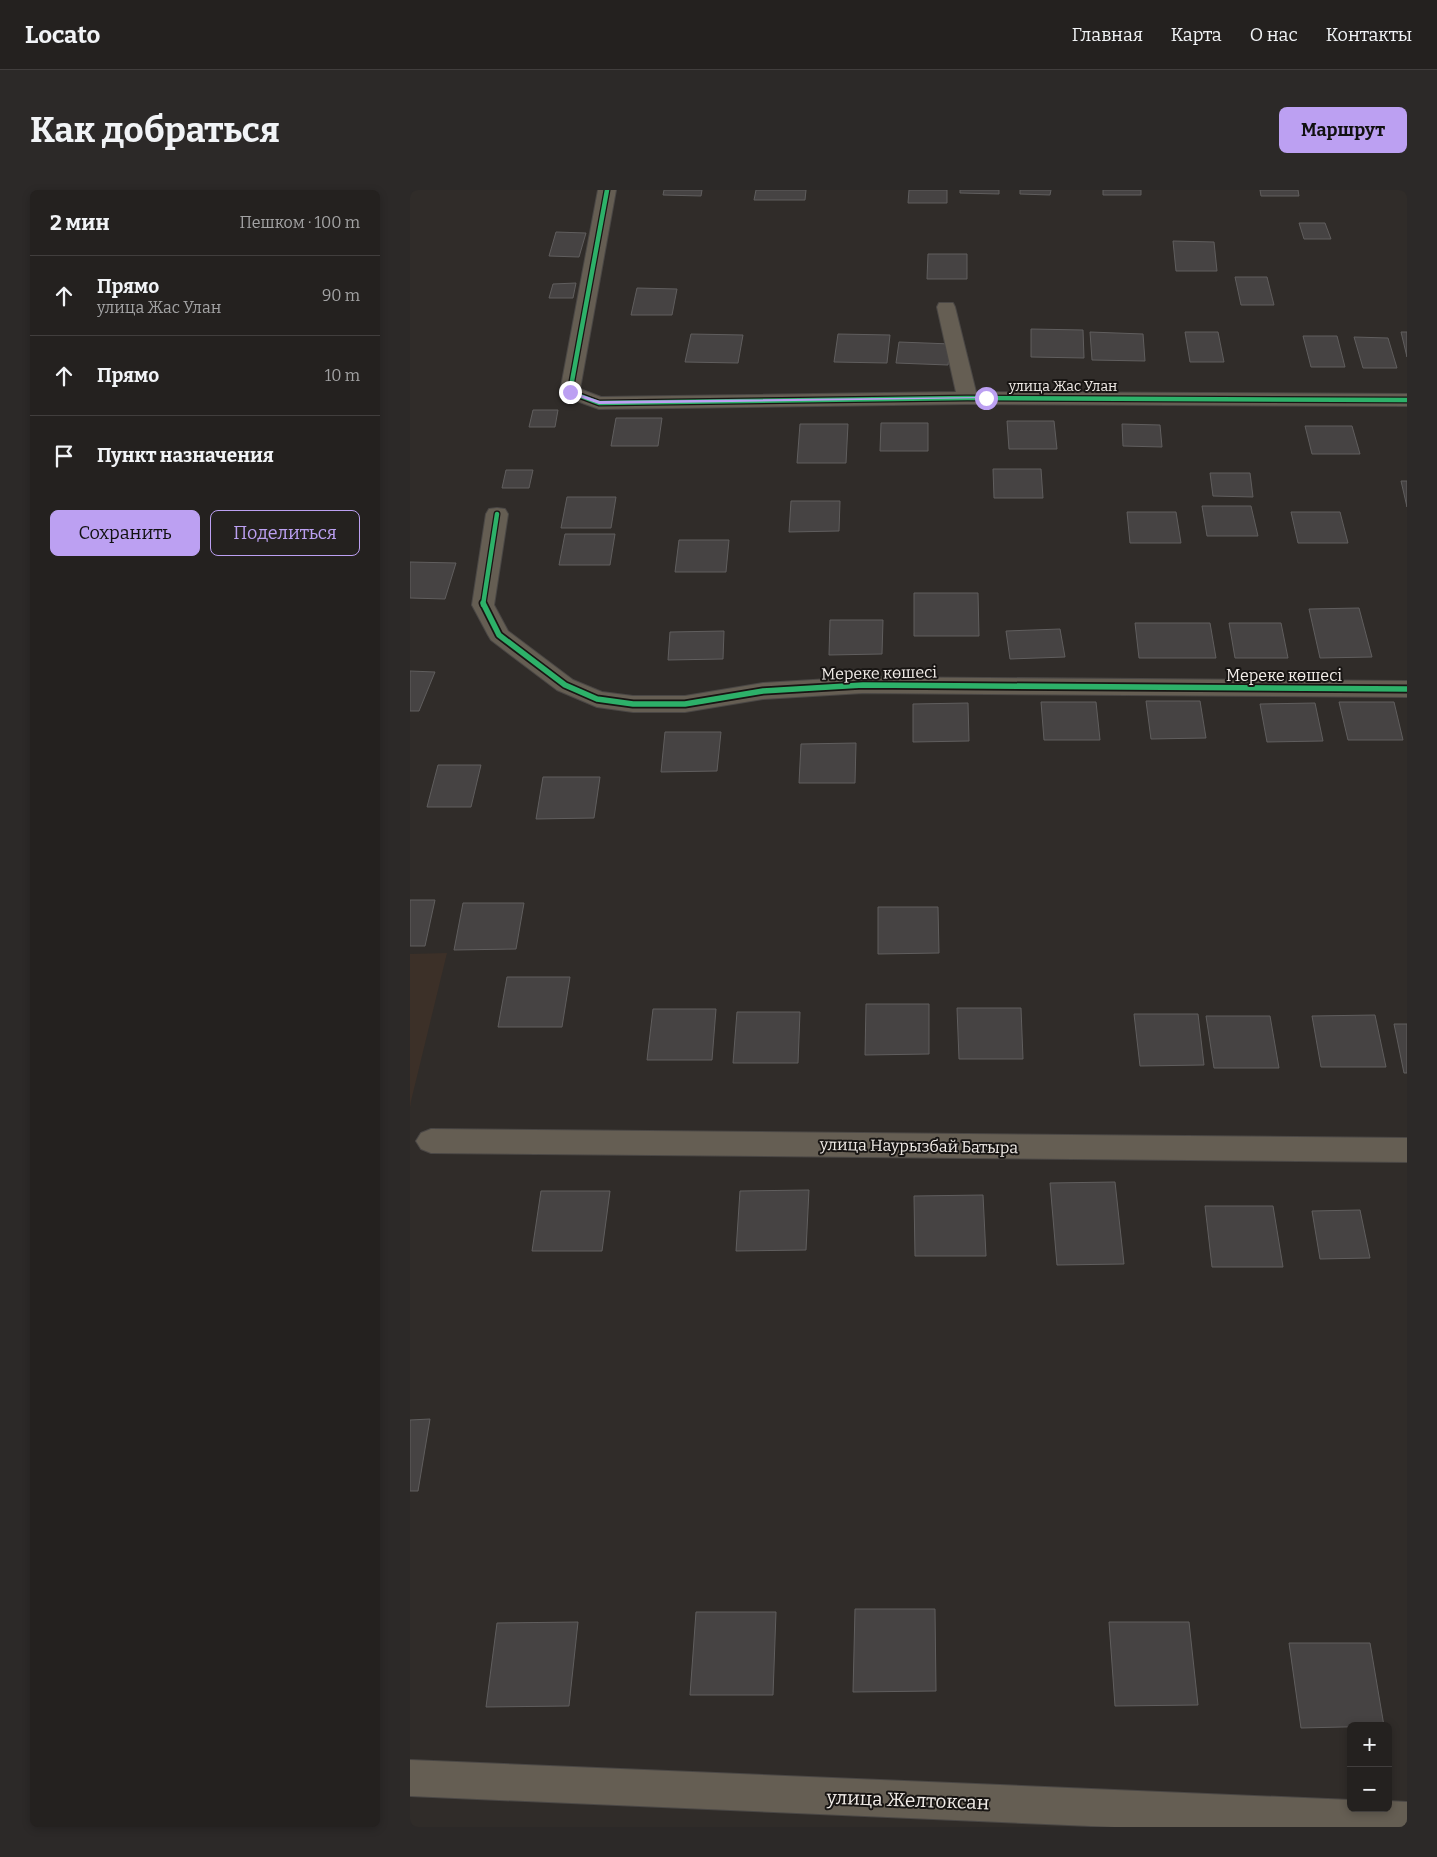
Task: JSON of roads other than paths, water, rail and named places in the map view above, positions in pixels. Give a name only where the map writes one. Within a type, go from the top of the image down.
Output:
[{"type":"street","name":"улица Жас Улан","points":[[607,190],[570,392],[599,403],[967,398],[1407,400]]},
{"type":"street","points":[[946,307],[967,398]]},
{"type":"street","name":"Мереке көшесі","points":[[498,514],[483,606],[499,635],[565,685],[597,699],[633,704],[685,704],[763,690],[864,685],[1407,689]]},
{"type":"street","name":"улица Наурызбай Батыра","points":[[431,1141],[1407,1150]]},
{"type":"street","name":"улица Желтоксан","points":[[410,1778],[1407,1821]]}]
